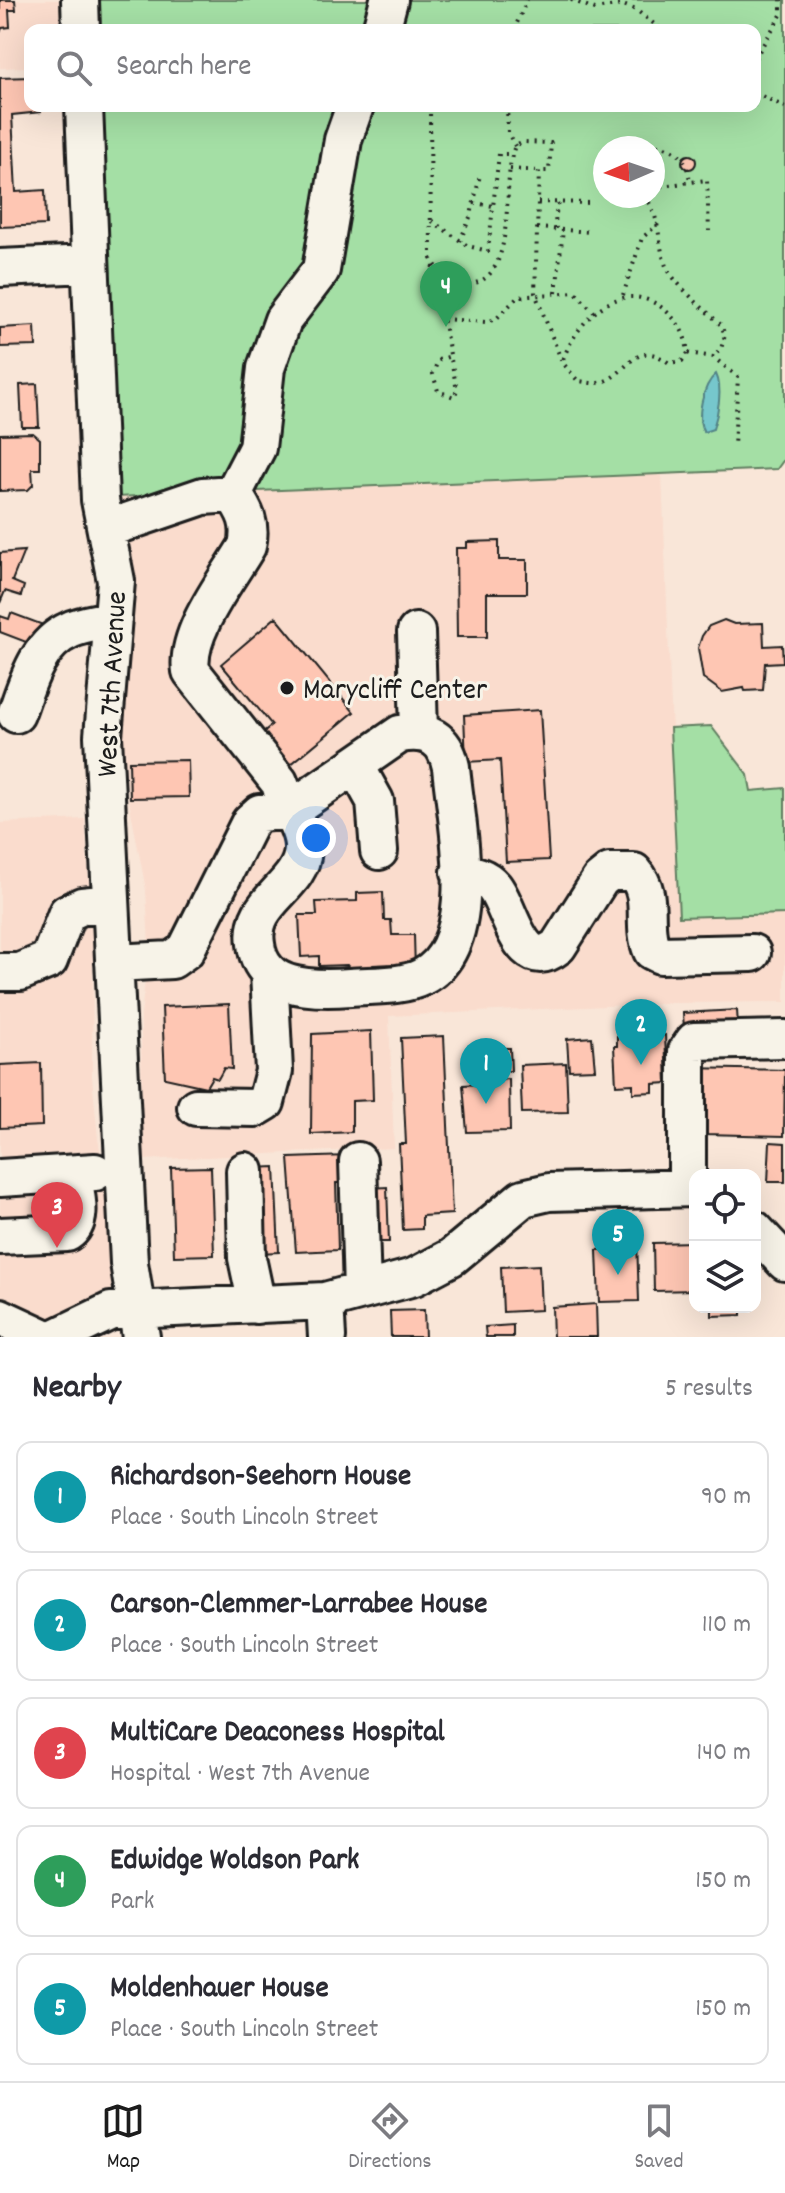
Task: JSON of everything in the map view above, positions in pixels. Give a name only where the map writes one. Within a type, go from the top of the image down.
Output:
[{"type":"street","points":[[80,0],[81,24]]},
{"type":"street","points":[[383,24],[389,0]]},
{"type":"street","name":"West 7th Avenue","points":[[84,112],[100,500],[116,581],[103,736],[129,1263],[124,1324]]},
{"type":"street","points":[[233,494],[257,448],[266,368],[283,320],[321,270],[343,140],[353,112]]},
{"type":"street","points":[[0,268],[89,264]]},
{"type":"street","points":[[106,529],[203,496],[233,494]]},
{"type":"street","points":[[196,1107],[256,1108],[266,1102],[274,1071],[269,973],[257,954],[254,935],[257,917],[294,872],[303,850],[298,824],[279,782],[191,671],[191,648],[198,630],[247,546],[250,531],[245,511],[233,494]]},
{"type":"street","points":[[16,714],[34,665],[48,648],[68,630],[113,619]]},
{"type":"street","points":[[416,632],[419,731]]},
{"type":"street","points":[[114,963],[172,960],[186,950],[250,822],[260,813],[290,810],[400,734],[419,731],[432,734],[448,751],[460,872],[460,926],[450,952],[422,977],[334,988],[292,984],[269,973]]},
{"type":"street","points":[[355,765],[375,801],[379,851]]},
{"type":"street","points":[[460,872],[487,880],[495,888],[519,939],[528,951],[537,955],[549,954],[558,946],[600,880],[610,872],[634,872],[645,886],[652,951],[660,955],[752,953]]},
{"type":"street","points":[[0,972],[20,972],[49,960],[67,913],[82,906],[111,903]]},
{"type":"street","points":[[690,1169],[687,1051],[694,1041],[785,1039]]},
{"type":"street","points":[[358,1161],[362,1291]]},
{"type":"street","points":[[0,1178],[124,1169]]},
{"type":"street","points":[[245,1171],[247,1258],[257,1305]]},
{"type":"street","points":[[0,1236],[67,1233],[73,1228],[78,1217],[73,1175]]},
{"type":"street","points":[[57,1337],[257,1305],[325,1301],[414,1277],[452,1257],[523,1198],[549,1192],[689,1188]]},
{"type":"street","points":[[761,1236],[785,1262]]},
{"type":"street","points":[[325,1301],[327,1337]]},
{"type":"street","points":[[0,1317],[43,1337]]},
{"type":"path","points":[[517,24],[527,0]]},
{"type":"path","points":[[571,0],[595,9],[623,5],[636,10],[654,24]]},
{"type":"path","points":[[761,48],[781,15],[781,0]]},
{"type":"path","points":[[761,96],[785,107]]},
{"type":"path","points":[[430,112],[431,258],[451,356],[457,390],[454,397],[438,391],[433,374],[438,360],[451,356]]},
{"type":"path","points":[[507,112],[508,133],[515,146]]},
{"type":"path","points":[[431,258],[440,273],[458,283],[471,284],[492,271],[502,250],[511,154],[515,146],[524,142],[551,143],[549,171],[510,169]]},
{"type":"path","points":[[665,147],[670,147],[683,157],[690,182]]},
{"type":"path","points":[[431,221],[460,241],[488,251],[499,154],[511,154]]},
{"type":"path","points":[[539,171],[535,293],[562,362],[578,381],[597,383],[614,377],[632,359],[646,353],[658,354],[669,363],[682,361],[688,353],[687,340],[677,320],[657,304],[638,295],[623,295],[595,313],[571,335],[562,362]]},
{"type":"path","points":[[460,241],[480,175]]},
{"type":"path","points":[[665,185],[702,179],[710,184],[709,231]]},
{"type":"path","points":[[538,202],[593,203]]},
{"type":"path","points":[[474,203],[493,206]]},
{"type":"path","points":[[556,293],[560,230],[555,216],[559,203]]},
{"type":"path","points":[[652,208],[665,266],[721,325],[725,335],[721,349],[713,357]]},
{"type":"path","points":[[623,295],[642,238],[658,224]]},
{"type":"path","points":[[537,228],[591,232]]},
{"type":"path","points":[[443,319],[486,322],[496,319],[518,297],[535,293],[575,292],[595,313]]},
{"type":"path","points":[[688,353],[713,357],[738,377],[734,446]]},
{"type":"shaded area","points":[[0,0],[61,0],[62,24],[24,24],[24,67],[0,68]]},
{"type":"shaded area","points":[[662,474],[679,917],[785,914],[785,1002],[672,1003],[389,1016],[394,1148],[142,1160],[141,1015],[149,946],[146,890],[129,801],[123,747],[115,497]]},
{"type":"shaded area","points":[[85,819],[93,953],[92,1076],[98,1139],[113,1219],[116,1277],[110,1297],[53,1324],[0,1301],[0,823]]},
{"type":"green space","points":[[93,0],[785,0],[785,458],[777,469],[115,497],[98,112],[761,112],[761,24],[95,24]]},
{"type":"green space","points":[[711,726],[748,775],[751,791],[785,788],[785,914],[679,917],[670,728]]},
{"type":"water","points":[[716,374],[719,394],[717,416],[713,429],[704,432],[700,419],[702,402],[707,386]]},
{"type":"building","points":[[0,0],[15,0],[16,10],[9,10],[10,27],[2,28],[0,33]]},
{"type":"building","points":[[24,77],[24,112],[41,112],[12,115],[16,192],[45,190],[46,225],[0,227],[0,78]]},
{"type":"building","points":[[689,155],[696,162],[689,169],[682,162]]},
{"type":"building","points":[[35,326],[36,346],[0,347],[0,328]]},
{"type":"building","points":[[37,384],[39,427],[22,427],[20,385]]},
{"type":"building","points":[[33,433],[40,439],[40,469],[32,469],[33,485],[28,490],[0,491],[0,434]]},
{"type":"building","points":[[499,541],[499,560],[527,560],[527,593],[487,593],[487,637],[457,637],[456,548],[467,548],[467,542]]},
{"type":"building","points":[[24,551],[12,581],[24,586],[21,596],[5,591],[0,603],[0,553]]},
{"type":"building","points":[[11,613],[54,629],[26,642],[0,632],[0,616],[9,619]]},
{"type":"building","name":"Marycliff Center","points":[[276,617],[354,712],[290,765],[262,733],[272,725],[221,664]]},
{"type":"building","points":[[724,620],[734,624],[763,623],[764,646],[782,645],[783,662],[765,663],[763,690],[745,691],[744,688],[722,692],[703,678],[698,648],[702,636],[709,626]]},
{"type":"building","points":[[540,710],[549,860],[506,862],[500,760],[466,762],[464,715]]},
{"type":"building","points":[[188,760],[189,797],[130,798],[129,761]]},
{"type":"building","points":[[383,892],[384,920],[391,920],[392,935],[414,935],[415,971],[392,972],[392,964],[373,965],[365,973],[354,974],[347,965],[319,966],[319,956],[301,957],[299,915],[317,915],[316,902],[357,901],[357,893]]},
{"type":"building","points":[[229,1004],[232,1069],[224,1068],[218,1079],[212,1077],[206,1087],[165,1078],[162,1007]]},
{"type":"building","points":[[737,1010],[738,1026],[684,1029],[683,1013]]},
{"type":"building","points":[[371,1031],[373,1100],[352,1101],[352,1132],[311,1134],[312,1034]]},
{"type":"building","points":[[665,1035],[667,1083],[653,1084],[653,1092],[633,1093],[633,1084],[616,1085],[614,1046],[617,1046],[617,1036]]},
{"type":"building","points":[[444,1036],[452,1214],[422,1216],[422,1229],[403,1230],[399,1144],[406,1144],[401,1038]]},
{"type":"building","points":[[592,1037],[595,1069],[569,1070],[567,1039]]},
{"type":"building","points":[[492,1048],[510,1048],[511,1071],[492,1071]]},
{"type":"building","points":[[41,1063],[42,1126],[0,1128],[0,1065]]},
{"type":"building","points":[[566,1063],[568,1112],[522,1113],[520,1065]]},
{"type":"building","points":[[689,1068],[785,1070],[784,1136],[705,1134],[705,1112],[695,1112]]},
{"type":"building","points":[[509,1079],[510,1131],[467,1132],[463,1085],[479,1084],[479,1080]]},
{"type":"building","points":[[770,1142],[785,1143],[785,1182],[768,1182]]},
{"type":"building","points":[[348,1156],[349,1183],[336,1183],[338,1250],[296,1252],[289,1158]]},
{"type":"building","points":[[211,1167],[214,1255],[174,1256],[171,1168]]},
{"type":"building","points":[[275,1167],[279,1252],[258,1253],[253,1168]]},
{"type":"building","points":[[387,1187],[389,1242],[374,1242],[371,1188]]},
{"type":"building","points":[[637,1240],[639,1301],[599,1302],[597,1250],[611,1249],[611,1241]]},
{"type":"building","points":[[689,1242],[689,1290],[654,1291],[653,1243]]},
{"type":"building","points":[[539,1265],[541,1310],[503,1312],[501,1267]]},
{"type":"building","points":[[596,1304],[597,1337],[553,1337],[552,1307]]},
{"type":"building","points":[[424,1310],[425,1337],[391,1337],[390,1311]]},
{"type":"building","points":[[712,1313],[741,1313],[741,1315],[712,1316]]},
{"type":"building","points":[[513,1325],[513,1337],[486,1337],[485,1327]]},
{"type":"place","name":"Edwidge Woldson Park","points":[[446,327]]},
{"type":"place","name":"Marycliff Center","points":[[287,688]]},
{"type":"place","name":"Carson-Clemmer-Larrabee House","points":[[641,1065]]},
{"type":"place","name":"Richardson-Seehorn House","points":[[486,1104]]},
{"type":"place","name":"MultiCare Deaconess Hospital","points":[[57,1248]]},
{"type":"place","name":"Moldenhauer House","points":[[618,1275]]}]
